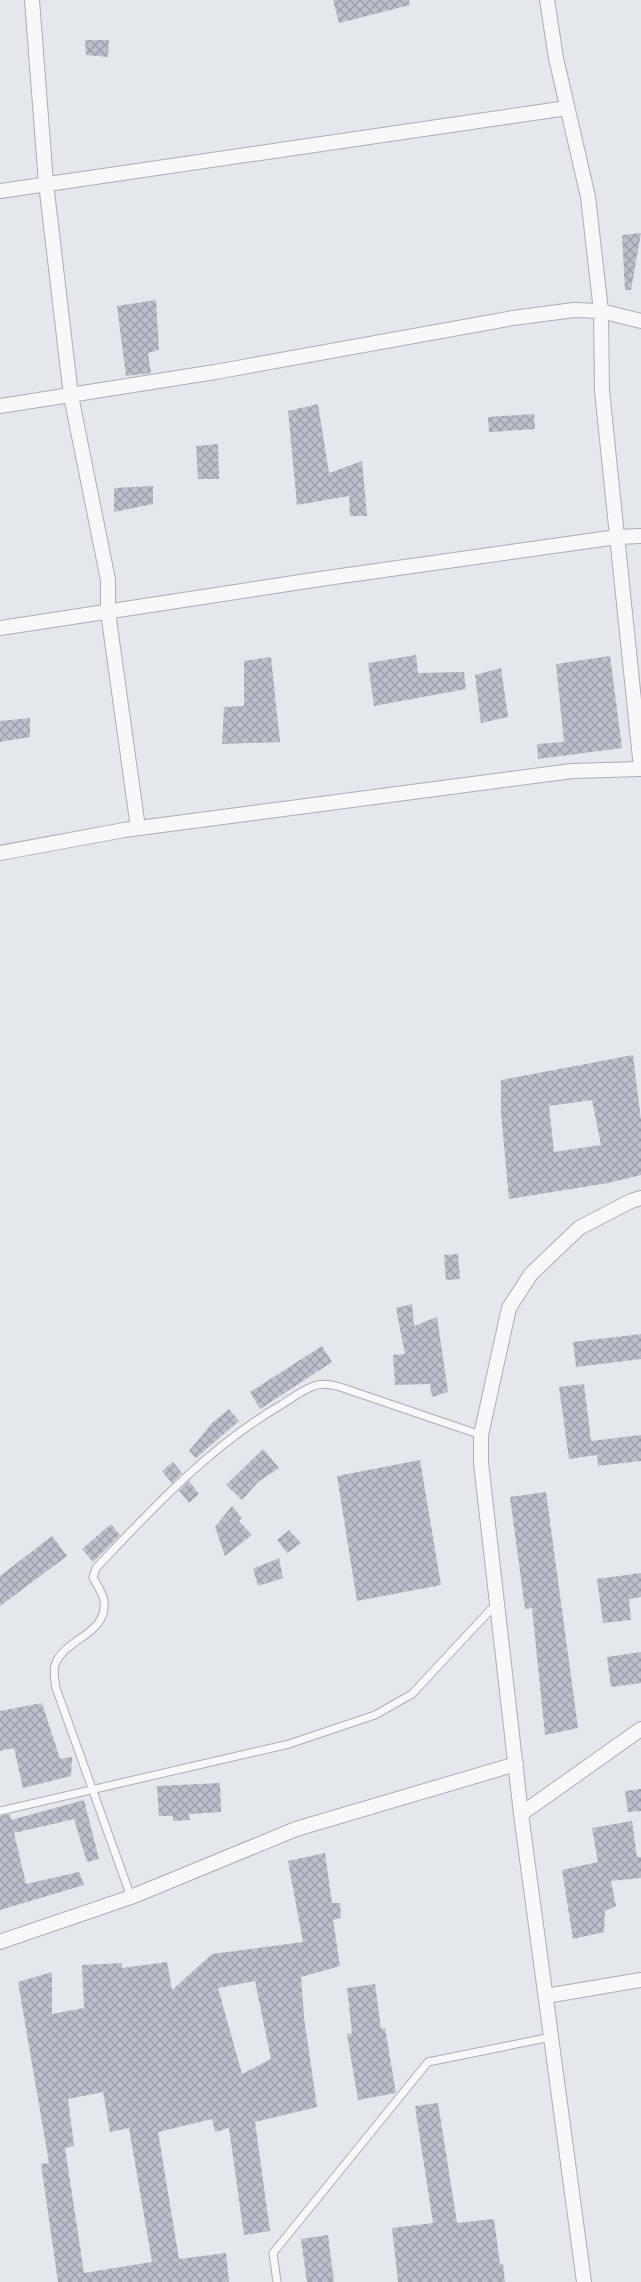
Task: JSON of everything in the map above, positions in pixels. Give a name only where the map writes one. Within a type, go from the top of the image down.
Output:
[{"type":"street","points":[[32,0],[46,183],[71,396],[108,580],[108,612],[138,828]]},
{"type":"street","points":[[0,853],[138,828],[572,771],[641,768],[602,391],[601,311],[588,197],[566,108],[546,0]]},
{"type":"street","points":[[0,192],[46,183],[566,108]]},
{"type":"street","points":[[0,406],[215,372],[513,318],[574,310],[601,311],[641,321]]},
{"type":"street","points":[[0,628],[320,579],[617,537],[641,536]]},
{"type":"street","points":[[584,2282],[522,1814],[482,1462],[481,1434],[509,1308],[531,1274],[579,1228],[641,1198]]},
{"type":"street","points":[[522,1814],[641,1729]]},
{"type":"street","points":[[0,1942],[131,1897],[296,1829],[516,1764]]},
{"type":"street","points":[[546,1996],[641,1980]]},
{"type":"lane","points":[[131,1897],[56,1688],[54,1668],[60,1654],[97,1626],[103,1612],[104,1600],[93,1577],[96,1568],[171,1490],[215,1451],[254,1420],[315,1385],[330,1384],[344,1388],[481,1434]]},
{"type":"lane","points":[[0,1811],[289,1744],[375,1715],[412,1694],[498,1601]]},
{"type":"lane","points":[[277,2282],[273,2253],[428,2062],[551,2037]]},
{"type":"building","points":[[333,0],[409,0],[410,5],[339,23]]},
{"type":"building","points":[[85,40],[109,40],[108,57],[86,55]]},
{"type":"building","points":[[641,233],[631,290],[625,290],[622,235]]},
{"type":"building","points":[[156,300],[159,350],[148,353],[151,373],[126,376],[117,306]]},
{"type":"building","points":[[318,404],[329,473],[362,461],[367,516],[350,516],[349,496],[297,505],[288,411]]},
{"type":"building","points":[[534,414],[535,429],[489,432],[488,417]]},
{"type":"building","points":[[218,444],[219,479],[198,479],[196,446]]},
{"type":"building","points":[[153,486],[153,504],[114,512],[114,488]]},
{"type":"building","points":[[416,655],[418,673],[464,672],[466,689],[374,706],[368,663]]},
{"type":"building","points":[[610,656],[622,748],[538,759],[537,744],[564,742],[556,664]]},
{"type":"building","points":[[271,657],[280,742],[222,744],[224,707],[244,706],[244,661]]},
{"type":"building","points":[[501,668],[508,717],[481,723],[475,675]]},
{"type":"building","points":[[30,718],[30,737],[0,742],[0,721]]},
{"type":"building","points":[[633,1055],[641,1120],[641,1175],[608,1183],[509,1199],[501,1113],[501,1080]],"holes":[[[592,1100],[601,1145],[554,1152],[549,1106]]]},
{"type":"building","points":[[458,1254],[460,1279],[446,1280],[444,1255]]},
{"type":"building","points":[[412,1304],[414,1326],[437,1317],[448,1392],[432,1397],[430,1384],[395,1385],[393,1355],[405,1354],[396,1308]]},
{"type":"building","points":[[641,1334],[641,1359],[576,1367],[573,1342]]},
{"type":"building","points":[[322,1346],[332,1362],[260,1409],[250,1392]]},
{"type":"building","points":[[584,1384],[591,1441],[641,1435],[641,1461],[598,1466],[597,1455],[569,1459],[559,1387]]},
{"type":"building","points":[[229,1409],[239,1421],[196,1458],[189,1451],[212,1423]]},
{"type":"building","points":[[263,1449],[279,1468],[258,1482],[242,1500],[226,1485]]},
{"type":"building","points":[[420,1460],[441,1585],[357,1601],[337,1476]]},
{"type":"building","points":[[173,1462],[182,1473],[172,1483],[162,1471]]},
{"type":"building","points":[[189,1481],[199,1494],[189,1503],[179,1491]]},
{"type":"building","points":[[546,1492],[578,1728],[545,1735],[532,1608],[525,1609],[510,1497]]},
{"type":"building","points":[[232,1506],[242,1518],[239,1521],[252,1535],[225,1556],[215,1527]]},
{"type":"building","points":[[111,1524],[120,1535],[93,1562],[82,1549]]},
{"type":"building","points":[[289,1530],[301,1543],[287,1553],[277,1540]]},
{"type":"building","points":[[52,1536],[67,1556],[0,1606],[0,1576]]},
{"type":"building","points":[[279,1558],[283,1578],[258,1586],[253,1569]]},
{"type":"building","points":[[641,1573],[641,1597],[629,1599],[631,1620],[603,1623],[597,1579]]},
{"type":"building","points":[[641,1652],[641,1683],[611,1687],[607,1657]]},
{"type":"building","points":[[42,1703],[60,1759],[72,1757],[71,1776],[23,1788],[14,1748],[0,1751],[0,1711]]},
{"type":"building","points":[[220,1783],[221,1812],[189,1814],[190,1820],[173,1821],[173,1816],[159,1816],[157,1786]]},
{"type":"building","points":[[641,1789],[641,1811],[628,1812],[625,1791]]},
{"type":"building","points":[[84,1800],[99,1859],[87,1862],[74,1819],[14,1833],[26,1884],[79,1872],[84,1885],[0,1910],[0,1816],[10,1814],[11,1820]]},
{"type":"building","points":[[632,1821],[637,1857],[641,1857],[641,1878],[611,1881],[616,1906],[605,1911],[604,1932],[573,1939],[562,1870],[598,1862],[592,1828]]},
{"type":"building","points":[[325,1853],[332,1903],[340,1903],[341,1918],[333,1920],[340,1966],[301,1977],[304,2017],[317,2107],[255,2122],[270,2231],[244,2235],[229,2128],[215,2132],[212,2119],[158,2132],[179,2259],[226,2253],[229,2282],[58,2282],[41,2164],[49,2163],[18,1982],[52,1972],[52,2014],[84,2008],[82,1965],[122,1963],[122,1968],[167,1962],[172,1990],[212,1954],[303,1942],[288,1861]],"holes":[[[255,1981],[271,2059],[242,2074],[218,1988]],[[103,2092],[110,2132],[129,2128],[152,2262],[84,2273],[65,2148],[74,2146],[68,2099]]]},
{"type":"building","points":[[375,1984],[381,2029],[385,2028],[396,2093],[358,2100],[347,2034],[352,2033],[347,1988]]},
{"type":"building","points":[[438,2103],[457,2223],[494,2219],[500,2264],[503,2264],[505,2282],[398,2282],[392,2228],[433,2223],[415,2106]]},
{"type":"building","points":[[328,2235],[334,2282],[307,2282],[301,2239]]}]
